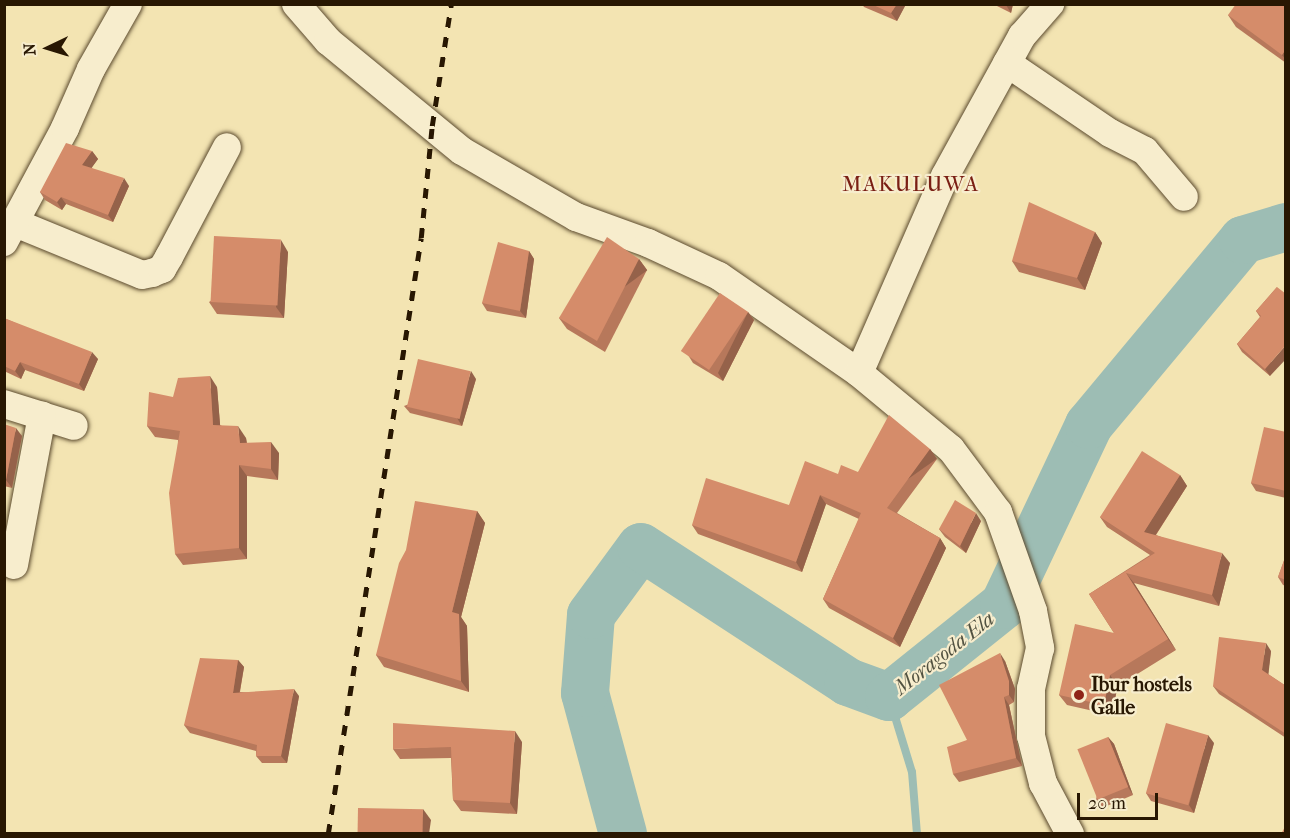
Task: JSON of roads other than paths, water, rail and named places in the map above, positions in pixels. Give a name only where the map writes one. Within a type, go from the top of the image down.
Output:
[{"type":"street","points":[[128,4],[9,232],[142,275],[152,273],[162,269],[170,257],[227,147]]},
{"type":"street","points":[[296,4],[328,41],[462,152],[576,217],[648,243],[719,276],[859,373],[951,449],[998,512],[1033,611],[1040,648],[1031,689],[1031,736],[1043,783],[1070,834]]},
{"type":"street","points":[[859,373],[945,176],[1022,36],[1050,4]]},
{"type":"street","points":[[1007,63],[1110,132],[1145,151],[1184,197]]},
{"type":"street","points":[[4,404],[41,422],[74,426]]},
{"type":"street","points":[[14,565],[41,422]]},
{"type":"waterway","name":"Moragoda Ela","points":[[623,834],[585,693],[591,615],[641,547],[848,682],[889,697],[1004,605],[1089,425],[1243,240],[1286,227]]},
{"type":"waterway","points":[[889,697],[912,772],[917,834]]},
{"type":"railway","points":[[328,834],[421,238],[432,126],[451,4]]},
{"type":"place","name":"Ibur hostels Galle","points":[[1079,695]]},
{"type":"district","name":"MAKULUWA","points":[[911,184]]}]
